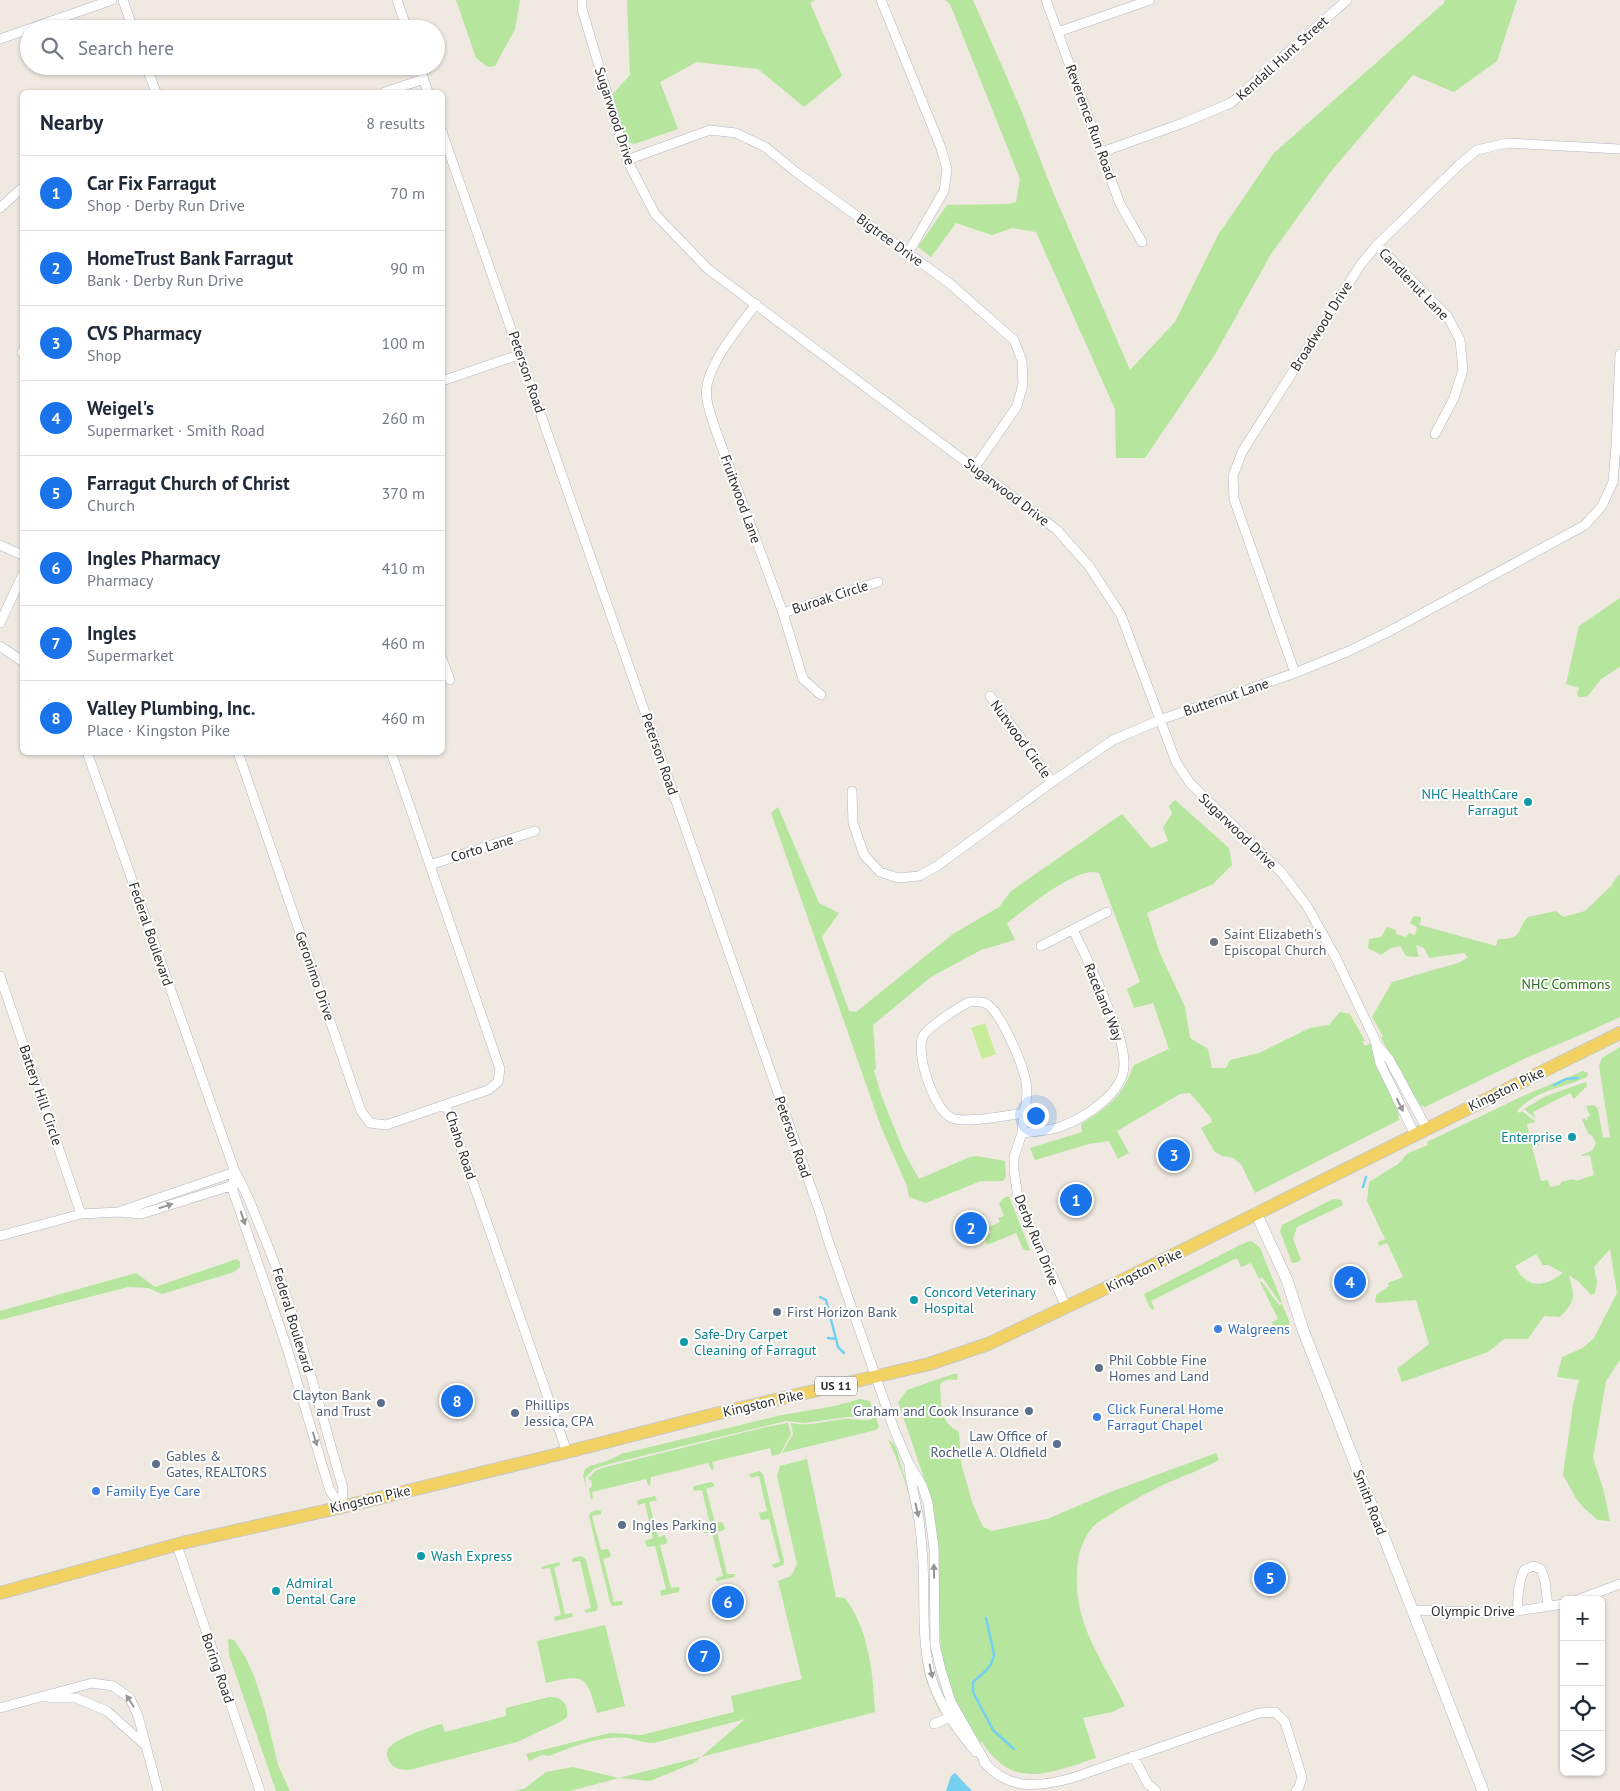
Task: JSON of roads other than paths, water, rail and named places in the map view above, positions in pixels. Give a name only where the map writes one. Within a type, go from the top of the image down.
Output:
[{"type":"main road","name":"Kingston Pike","points":[[0,1593],[176,1544],[342,1507],[711,1415],[929,1364],[988,1344],[1256,1214],[1620,1033]]},
{"type":"street","points":[[55,20],[112,0]]},
{"type":"street","points":[[123,0],[130,20]]},
{"type":"street","points":[[397,0],[404,20]]},
{"type":"street","name":"Sugarwood Drive","points":[[582,0],[582,9],[627,160],[655,214],[708,270],[1057,530],[1089,566],[1121,615],[1176,762],[1190,783],[1282,873],[1307,906],[1336,958],[1376,1044],[1380,1063],[1415,1135]]},
{"type":"street","points":[[881,0],[941,148],[947,169],[944,191],[908,253]]},
{"type":"street","name":"Reverence Run Road","points":[[1046,0],[1120,204],[1142,242]]},
{"type":"street","points":[[1058,32],[1150,0]]},
{"type":"street","name":"Kendall Hunt Street","points":[[1102,152],[1183,123],[1231,103],[1348,0]]},
{"type":"street","points":[[0,39],[20,32]]},
{"type":"street","points":[[149,75],[155,90]]},
{"type":"street","points":[[422,75],[427,90]]},
{"type":"street","points":[[391,90],[424,79]]},
{"type":"street","name":"Bigtree Drive","points":[[627,160],[710,130],[736,133],[765,147],[796,172],[908,253],[949,284],[1014,340],[1022,360],[1023,384],[1016,406],[975,468]]},
{"type":"street","name":"Peterson Road","points":[[445,141],[810,1185],[875,1377],[908,1462]]},
{"type":"street","name":"Broadwood Drive","points":[[1295,673],[1234,499],[1233,476],[1242,452],[1361,264],[1377,245],[1460,164],[1478,150],[1507,143],[1620,149]]},
{"type":"street","points":[[0,208],[20,190]]},
{"type":"street","name":"Candlenut Lane","points":[[1377,245],[1448,317],[1460,340],[1463,370],[1454,398],[1435,434]]},
{"type":"street","name":"Fruitwood Lane","points":[[756,304],[719,357],[708,382],[708,403],[716,431],[783,613],[803,679],[821,695]]},
{"type":"street","points":[[445,380],[520,354]]},
{"type":"street","name":"Butternut Lane","points":[[852,791],[853,823],[864,855],[880,872],[898,878],[919,876],[937,866],[1113,740],[1160,720],[1295,673],[1349,651],[1388,632],[1585,525],[1602,506],[1613,482],[1618,447],[1620,354]]},
{"type":"street","points":[[0,544],[20,555]]},
{"type":"street","points":[[0,623],[20,580]]},
{"type":"street","name":"Buroak Circle","points":[[783,613],[878,582]]},
{"type":"street","points":[[0,646],[20,660]]},
{"type":"street","points":[[445,667],[450,680]]},
{"type":"street","name":"Nutwood Circle","points":[[990,696],[1052,782]]},
{"type":"street","name":"Federal Boulevard","points":[[88,755],[235,1172],[237,1184],[330,1491],[342,1507]]},
{"type":"street","name":"Geronimo Drive","points":[[239,755],[361,1110],[370,1123],[386,1125],[446,1105]]},
{"type":"street","name":"Chaho Road","points":[[392,755],[500,1069],[498,1082],[488,1090],[446,1105],[567,1452]]},
{"type":"street","name":"Corto Lane","points":[[430,865],[535,831]]},
{"type":"street","points":[[1041,946],[1107,912]]},
{"type":"street","name":"Raceland Way","points":[[1022,1133],[1058,1128],[1098,1107],[1119,1085],[1123,1074],[1124,1064],[1120,1038],[1094,973],[1073,930]]},
{"type":"street","name":"Battery Hill Circle","points":[[0,976],[81,1214]]},
{"type":"street","name":"Derby Run Drive","points":[[1024,1113],[962,1120],[949,1117],[939,1107],[922,1063],[920,1044],[924,1033],[969,1002],[986,1003],[996,1011],[1006,1028],[1026,1081],[1028,1100],[1024,1113],[1022,1133],[1014,1157],[1018,1198],[1066,1307]]},
{"type":"street","name":"Sugarwood Drive","points":[[1376,1044],[1389,1058],[1427,1129]]},
{"type":"street","points":[[1386,1076],[1396,1071]]},
{"type":"street","points":[[118,1212],[235,1172]]},
{"type":"street","points":[[0,1236],[81,1214],[118,1212],[141,1214],[237,1184]]},
{"type":"street","name":"Federal Boulevard","points":[[237,1184],[273,1258],[297,1328],[343,1488],[342,1507]]},
{"type":"street","points":[[191,1187],[195,1197]]},
{"type":"street","name":"Smith Road","points":[[1256,1214],[1287,1280],[1303,1330],[1483,1791]]},
{"type":"street","points":[[908,1462],[919,1520],[926,1648],[931,1677],[942,1702],[954,1715],[987,1765],[1005,1779],[1028,1786],[1046,1785],[1072,1778],[1259,1713],[1275,1712],[1285,1722],[1302,1777],[1296,1791]]},
{"type":"street","points":[[908,1462],[922,1485],[928,1503],[934,1548],[935,1645],[940,1670],[954,1715]]},
{"type":"street","name":"Boring Road","points":[[176,1544],[260,1791]]},
{"type":"street","points":[[1518,1611],[1517,1592],[1520,1580],[1524,1570],[1533,1566],[1541,1569],[1545,1582],[1548,1607]]},
{"type":"street","points":[[1588,1596],[1620,1584]]},
{"type":"street","points":[[924,1596],[934,1596]]},
{"type":"street","name":"Olympic Drive","points":[[1412,1610],[1504,1613],[1560,1605]]},
{"type":"street","points":[[0,1708],[92,1682],[113,1686],[130,1698],[138,1716],[158,1791]]},
{"type":"street","points":[[40,1697],[76,1698],[106,1711],[147,1746]]},
{"type":"street","points":[[934,1724],[954,1715]]},
{"type":"street","points":[[1133,1756],[1148,1784],[1156,1791]]},
{"type":"water","points":[[955,1773],[972,1791],[946,1791],[951,1776]]},
{"type":"waterway","points":[[1554,1085],[1566,1079],[1578,1078]]},
{"type":"waterway","points":[[1363,1187],[1366,1177]]},
{"type":"waterway","points":[[820,1297],[826,1300],[838,1347],[844,1353]]},
{"type":"waterway","points":[[828,1338],[836,1339]]},
{"type":"waterway","points":[[986,1618],[994,1654],[992,1663],[973,1682],[973,1692],[993,1730],[1014,1749]]},
{"type":"place","name":"NHC HealthCare Farragut","points":[[1528,802]]},
{"type":"place","name":"Saint Elizabeth's Episcopal Church","points":[[1214,942]]},
{"type":"place","name":"Enterprise","points":[[1572,1137]]},
{"type":"place","name":"CVS Pharmacy","points":[[1174,1155]]},
{"type":"place","name":"Car Fix Farragut","points":[[1076,1200]]},
{"type":"place","name":"HomeTrust Bank Farragut","points":[[971,1228]]},
{"type":"place","name":"Weigel's","points":[[1350,1282]]},
{"type":"place","name":"Concord Veterinary Hospital","points":[[914,1300]]},
{"type":"place","name":"First Horizon Bank","points":[[777,1312]]},
{"type":"place","name":"Walgreens","points":[[1218,1329]]},
{"type":"place","name":"Safe-Dry Carpet Cleaning of Farragut","points":[[684,1342]]},
{"type":"place","name":"Phil Cobble Fine Homes and Land","points":[[1099,1368]]},
{"type":"place","name":"Valley Plumbing, Inc.","points":[[457,1401]]},
{"type":"place","name":"Clayton Bank and Trust","points":[[381,1403]]},
{"type":"place","name":"Graham and Cook Insurance","points":[[1029,1411]]},
{"type":"place","name":"Phillips Jessica, CPA","points":[[515,1413]]},
{"type":"place","name":"Click Funeral Home Farragut Chapel","points":[[1097,1417]]},
{"type":"place","name":"Law Office of Rochelle A. Oldfield","points":[[1057,1444]]},
{"type":"place","name":"Gables & Gates, REALTORS","points":[[156,1464]]},
{"type":"place","name":"Family Eye Care","points":[[96,1491]]},
{"type":"place","name":"Ingles Parking","points":[[622,1525]]},
{"type":"place","name":"Wash Express","points":[[421,1556]]},
{"type":"place","name":"Farragut Church of Christ","points":[[1270,1578]]},
{"type":"place","name":"Admiral Dental Care","points":[[276,1591]]},
{"type":"place","name":"Ingles Pharmacy","points":[[728,1602]]},
{"type":"place","name":"Ingles","points":[[704,1656]]},
{"type":"park label","name":"NHC Commons","points":[[1566,984]]}]
